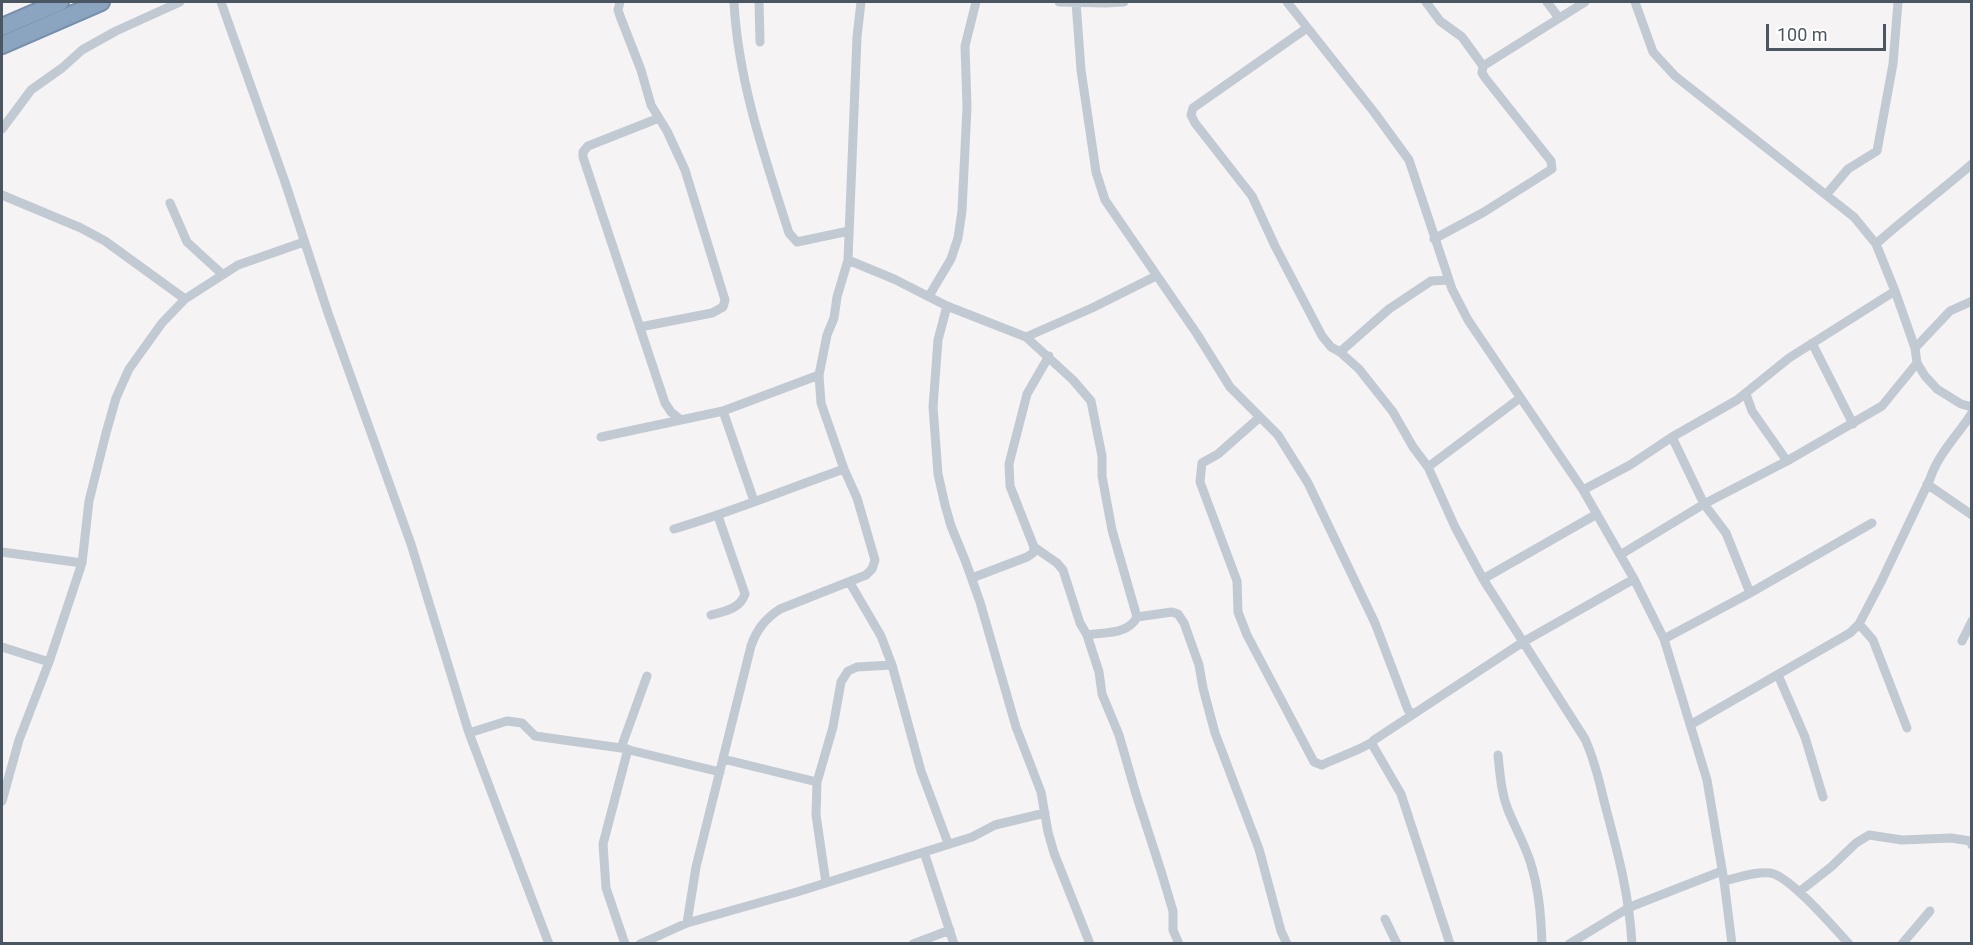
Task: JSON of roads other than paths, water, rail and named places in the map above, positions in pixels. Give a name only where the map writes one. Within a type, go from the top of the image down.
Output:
[{"type":"highway","points":[[2,27],[60,2]]},
{"type":"highway","points":[[2,45],[101,2]]},
{"type":"street","points":[[2,129],[31,90],[62,68],[82,50],[180,2]]},
{"type":"street","points":[[221,2],[328,313],[411,544],[469,734],[549,944]]},
{"type":"street","points":[[620,2],[618,10],[641,70],[651,105],[685,170],[725,300],[723,307],[712,313],[640,327]]},
{"type":"street","points":[[734,2],[735,26],[752,118],[789,233],[797,242],[849,231]]},
{"type":"street","points":[[759,2],[760,42]]},
{"type":"street","points":[[687,923],[696,867],[751,646],[762,623],[780,609],[866,575],[872,569],[875,560],[857,498],[844,469],[821,403],[819,375],[827,335],[834,318],[848,261],[857,38],[861,2]]},
{"type":"street","points":[[928,296],[951,259],[958,238],[962,211],[967,107],[965,46],[976,2]]},
{"type":"street","points":[[1059,2],[1124,2]]},
{"type":"street","points":[[1076,2],[1080,70],[1096,172],[1105,200],[1197,334],[1230,387],[1278,435],[1308,483],[1375,623],[1408,710],[1412,713]]},
{"type":"street","points":[[1287,2],[1409,160],[1449,280],[1468,320],[1583,490],[1634,579],[1664,639],[1707,780],[1732,944]]},
{"type":"street","points":[[1426,2],[1440,21],[1462,37],[1483,66],[1482,73],[1486,79],[1551,161],[1552,169],[1484,212],[1434,239]]},
{"type":"street","points":[[1547,2],[1559,18]]},
{"type":"street","points":[[1483,66],[1585,2]]},
{"type":"street","points":[[1635,2],[1653,52],[1675,76],[1854,217],[1876,244],[1915,348],[1917,363],[1925,376],[1937,389],[1961,404],[1971,407]]},
{"type":"street","points":[[1826,195],[1848,169],[1877,151],[1893,64],[1898,2]]},
{"type":"street","points":[[1306,28],[1193,108],[1191,115],[1252,196],[1322,336],[1331,347],[1359,369],[1393,412],[1413,447],[1428,467],[1455,527],[1483,579],[1585,739],[1594,761],[1612,826],[1629,907],[1632,944]]},
{"type":"street","points":[[659,118],[588,146],[583,152],[586,167],[665,403],[681,420]]},
{"type":"street","points":[[1876,244],[1971,164]]},
{"type":"street","points":[[2,195],[81,228],[105,241],[185,299]]},
{"type":"street","points":[[170,203],[187,242],[222,274]]},
{"type":"street","points":[[2,801],[19,740],[49,662],[82,562],[89,501],[116,398],[129,369],[162,323],[185,299],[238,265],[304,242]]},
{"type":"street","points":[[848,261],[894,279],[947,306],[1026,337],[1073,380],[1091,401],[1102,456],[1102,476],[1112,530],[1137,617],[1134,624],[1123,631],[1087,635]]},
{"type":"street","points":[[1026,337],[1092,309],[1156,276]]},
{"type":"street","points":[[1340,352],[1389,309],[1431,281],[1449,280]]},
{"type":"street","points":[[1583,490],[1630,465],[1672,437],[1746,394],[1789,358],[1895,291]]},
{"type":"street","points":[[1915,348],[1950,310],[1971,301]]},
{"type":"street","points":[[947,306],[938,340],[933,407],[938,474],[951,526],[972,578],[1016,727],[1041,792],[1054,853],[1090,944]]},
{"type":"street","points":[[1812,343],[1853,424]]},
{"type":"street","points":[[972,578],[1033,553],[1034,546],[1010,486],[1009,464],[1027,394],[1048,356]]},
{"type":"street","points":[[1620,555],[1704,504],[1882,406],[1917,363]]},
{"type":"street","points":[[601,437],[723,411],[819,375]]},
{"type":"street","points":[[1746,394],[1752,411],[1787,460]]},
{"type":"street","points":[[1428,467],[1520,398]]},
{"type":"street","points":[[723,411],[754,501]]},
{"type":"street","points":[[1690,725],[1850,633],[1858,624],[1881,582],[1927,484],[1934,464],[1959,433],[1971,413]]},
{"type":"street","points":[[1260,417],[1218,454],[1202,463],[1200,482],[1237,581],[1238,612],[1247,635],[1314,762],[1322,765],[1372,744],[1374,740],[1412,713],[1522,642],[1634,579]]},
{"type":"street","points":[[1672,437],[1704,504],[1726,533],[1750,593]]},
{"type":"street","points":[[674,530],[844,469]]},
{"type":"street","points":[[1927,484],[1971,515]]},
{"type":"street","points":[[1483,579],[1597,514]]},
{"type":"street","points":[[711,615],[736,607],[745,594],[718,516]]},
{"type":"street","points":[[1664,639],[1872,523]]},
{"type":"street","points":[[1034,546],[1063,570],[1080,623],[1087,635],[1100,672],[1102,694],[1119,735],[1173,911],[1173,930],[1179,944]]},
{"type":"street","points":[[2,552],[82,562]]},
{"type":"street","points":[[849,582],[881,636],[892,665],[921,771],[948,843]]},
{"type":"street","points":[[1137,617],[1172,612],[1178,614],[1184,623],[1199,664],[1215,733],[1259,849],[1281,931],[1287,944]]},
{"type":"street","points":[[1962,640],[1971,621]]},
{"type":"street","points":[[1858,624],[1873,640],[1907,728]]},
{"type":"street","points":[[2,647],[49,662]]},
{"type":"street","points":[[826,883],[816,815],[817,782],[833,727],[844,675],[857,667],[892,665]]},
{"type":"street","points":[[1778,675],[1805,736],[1823,797]]},
{"type":"street","points":[[625,944],[606,888],[603,844],[624,748],[647,676]]},
{"type":"street","points":[[469,734],[507,721],[522,723],[535,736],[624,748],[720,771]]},
{"type":"street","points":[[1372,744],[1401,794],[1450,944]]},
{"type":"street","points":[[1498,755],[1500,784],[1507,809],[1522,839],[1539,893],[1542,944]]},
{"type":"street","points":[[723,759],[817,782]]},
{"type":"street","points":[[640,944],[687,923],[826,883],[972,837],[995,825],[1045,813]]},
{"type":"street","points":[[1799,892],[1831,867],[1856,843],[1869,835],[1902,840],[1951,838],[1970,841],[1971,844]]},
{"type":"street","points":[[924,852],[954,944]]},
{"type":"street","points":[[1569,944],[1629,907],[1722,871]]},
{"type":"street","points":[[1724,881],[1771,873],[1781,877],[1799,892],[1849,944]]},
{"type":"street","points":[[1902,944],[1930,911]]},
{"type":"street","points":[[1385,919],[1397,944]]},
{"type":"street","points":[[913,944],[950,930]]}]
